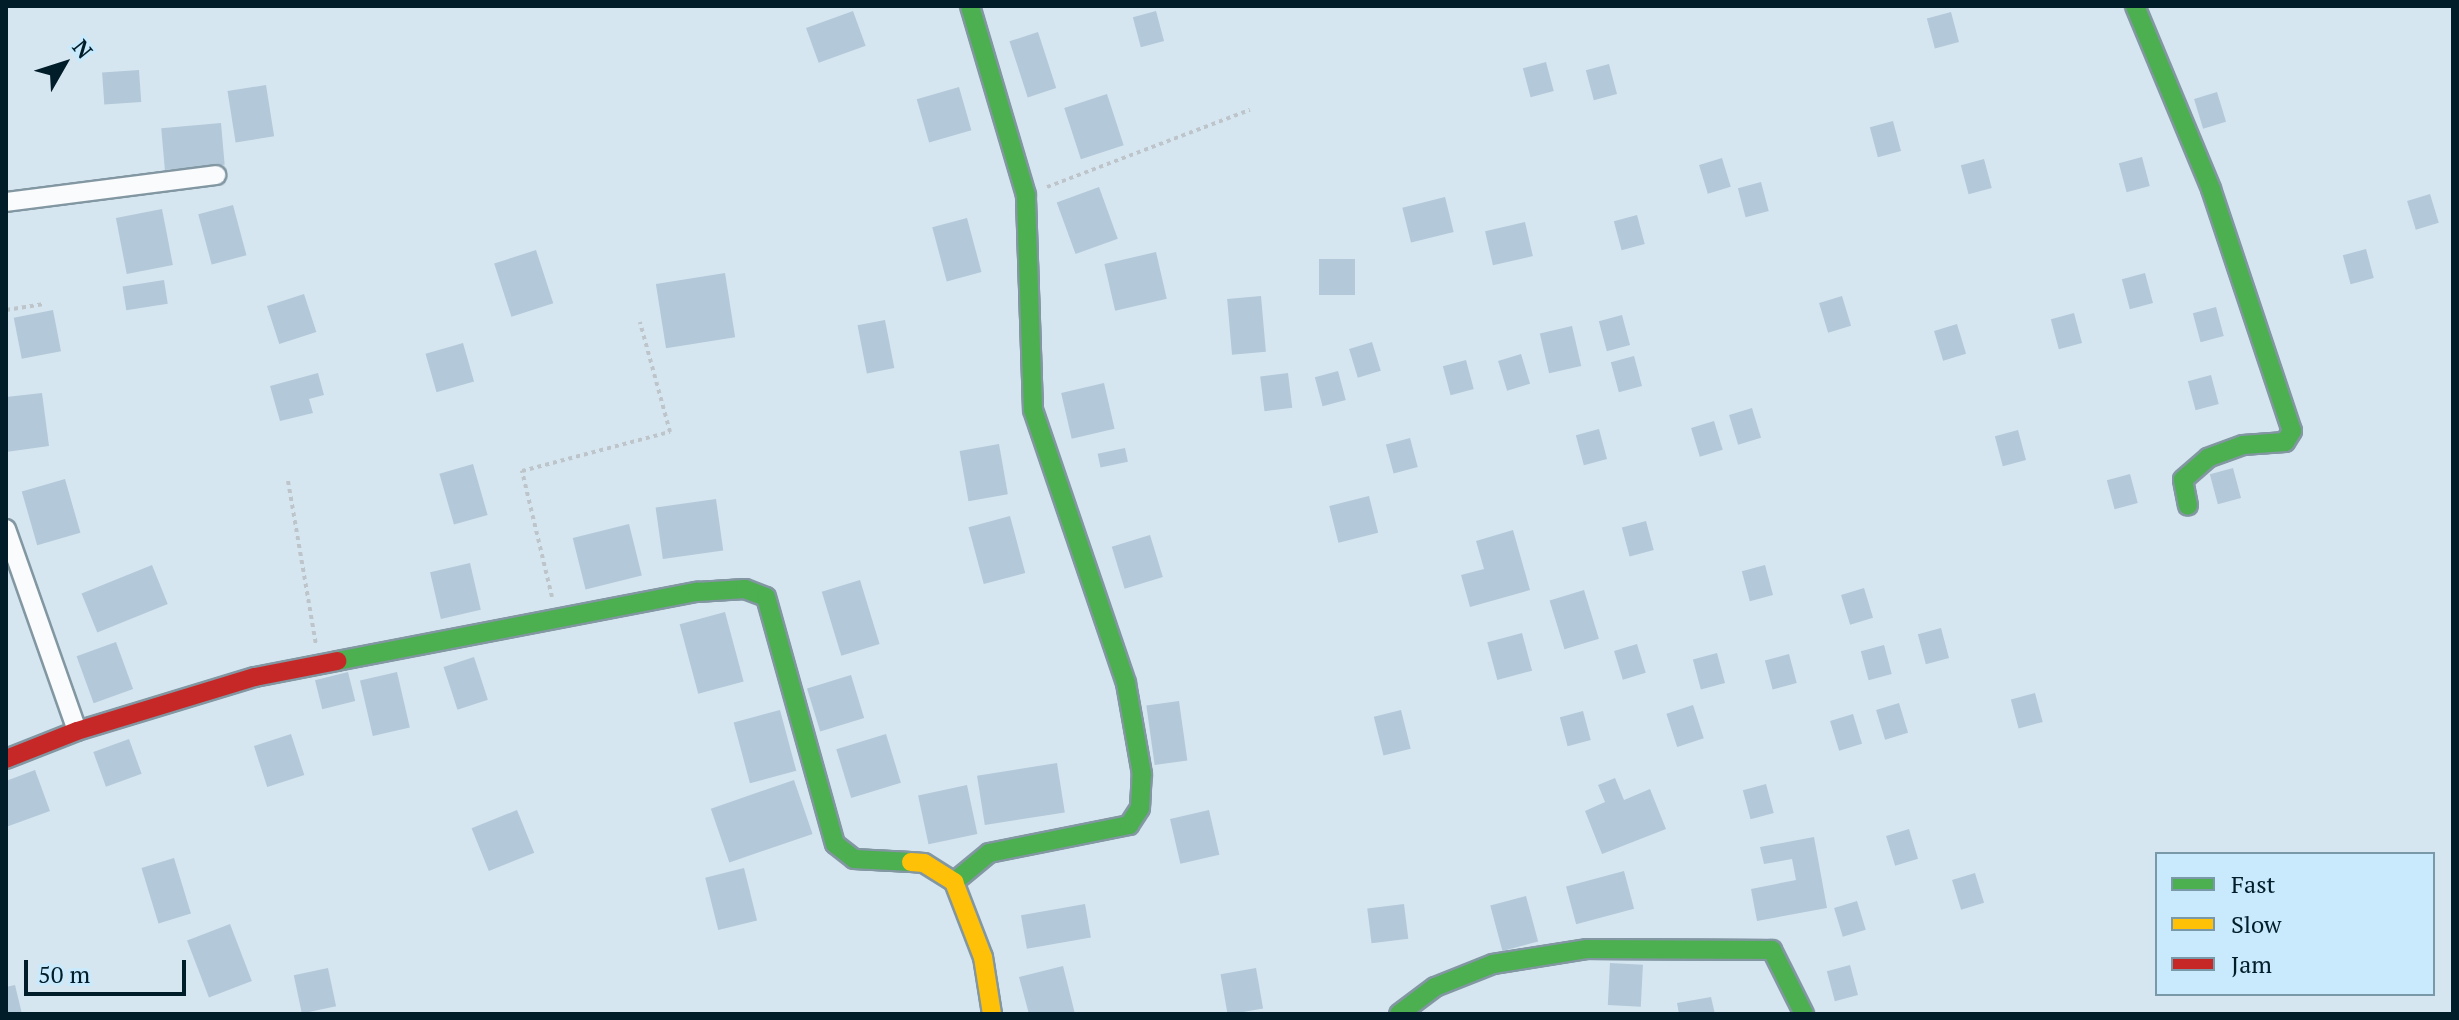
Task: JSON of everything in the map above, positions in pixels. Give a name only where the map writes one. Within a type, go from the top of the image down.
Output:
[{"type":"street","points":[[954,882],[989,853],[1129,825],[1140,808],[1142,774],[1126,683],[1033,410],[1026,195],[970,6]]},
{"type":"street","points":[[2135,6],[2211,189],[2292,431],[2285,442],[2269,447],[2243,445],[2208,458],[2183,480],[2188,506]]},
{"type":"street","points":[[6,202],[216,175]]},
{"type":"street","points":[[6,529],[77,731]]},
{"type":"street","points":[[6,759],[77,731],[255,677],[558,622],[697,592],[745,589],[766,597],[835,844],[854,859],[924,863],[954,882],[983,957],[992,1014]]},
{"type":"street","points":[[1399,1014],[1435,987],[1493,964],[1588,949],[1772,950],[1804,1014]]},
{"type":"path","points":[[1026,195],[1250,110]]},
{"type":"path","points":[[6,310],[43,304]]},
{"type":"path","points":[[558,622],[522,471],[670,432],[640,322]]},
{"type":"path","points":[[288,481],[320,666]]},
{"type":"building","points":[[853,11],[866,46],[819,63],[806,28]]},
{"type":"building","points":[[1156,11],[1164,41],[1141,47],[1133,17]]},
{"type":"building","points":[[1951,12],[1959,42],[1935,48],[1927,18]]},
{"type":"building","points":[[1038,32],[1056,88],[1028,97],[1009,41]]},
{"type":"building","points":[[1546,62],[1554,91],[1531,97],[1523,68]]},
{"type":"building","points":[[1609,64],[1617,94],[1594,100],[1586,70]]},
{"type":"building","points":[[139,70],[141,102],[104,105],[102,73]]},
{"type":"building","points":[[266,85],[274,136],[236,142],[227,91]]},
{"type":"building","points":[[959,87],[971,130],[929,142],[917,99]]},
{"type":"building","points":[[2217,92],[2226,122],[2203,129],[2194,99]]},
{"type":"building","points":[[1107,94],[1124,145],[1081,159],[1064,108]]},
{"type":"building","points":[[1893,121],[1901,151],[1878,157],[1870,127]]},
{"type":"building","points":[[221,123],[225,165],[165,170],[161,128]]},
{"type":"building","points":[[2142,157],[2150,186],[2127,192],[2119,163]]},
{"type":"building","points":[[1722,158],[1731,187],[1708,194],[1699,165]]},
{"type":"building","points":[[1984,159],[1992,188],[1969,194],[1961,165]]},
{"type":"building","points":[[1761,182],[1769,211],[1746,217],[1738,188]]},
{"type":"building","points":[[1099,187],[1118,239],[1076,254],[1057,202]]},
{"type":"building","points":[[2430,194],[2439,223],[2416,230],[2407,201]]},
{"type":"building","points":[[1445,197],[1454,232],[1411,243],[1402,208]]},
{"type":"building","points":[[233,205],[246,255],[212,265],[198,214]]},
{"type":"building","points":[[162,209],[173,265],[127,274],[116,218]]},
{"type":"building","points":[[1637,215],[1645,244],[1622,250],[1614,221]]},
{"type":"building","points":[[967,218],[981,272],[947,281],[932,227]]},
{"type":"building","points":[[1525,222],[1533,256],[1493,265],[1485,231]]},
{"type":"building","points":[[2366,249],[2374,278],[2351,284],[2343,255]]},
{"type":"building","points":[[536,250],[553,303],[511,317],[494,264]]},
{"type":"building","points":[[1156,252],[1167,299],[1115,311],[1104,264]]},
{"type":"building","points":[[1319,259],[1355,259],[1355,295],[1319,295]]},
{"type":"building","points":[[725,273],[735,337],[666,348],[656,284]]},
{"type":"building","points":[[2145,273],[2153,303],[2130,309],[2122,279]]},
{"type":"building","points":[[164,280],[168,304],[126,310],[123,287]]},
{"type":"building","points":[[304,294],[316,332],[279,344],[267,306]]},
{"type":"building","points":[[1261,296],[1266,352],[1232,355],[1227,299]]},
{"type":"building","points":[[1842,296],[1851,326],[1828,333],[1819,303]]},
{"type":"building","points":[[2216,307],[2224,336],[2201,342],[2193,313]]},
{"type":"building","points":[[53,310],[61,351],[22,359],[14,318]]},
{"type":"building","points":[[2074,313],[2082,343],[2059,349],[2051,319]]},
{"type":"building","points":[[1622,315],[1630,345],[1607,351],[1599,321]]},
{"type":"building","points":[[885,320],[894,368],[867,373],[858,325]]},
{"type":"building","points":[[1957,324],[1966,354],[1943,361],[1934,331]]},
{"type":"building","points":[[1572,326],[1581,366],[1549,373],[1540,333]]},
{"type":"building","points":[[1372,342],[1381,371],[1358,378],[1349,349]]},
{"type":"building","points":[[463,343],[474,381],[437,392],[426,354]]},
{"type":"building","points":[[1521,354],[1530,384],[1507,391],[1498,361]]},
{"type":"building","points":[[1634,356],[1642,386],[1619,392],[1611,362]]},
{"type":"building","points":[[1466,360],[1474,389],[1451,395],[1443,366]]},
{"type":"building","points":[[1338,371],[1346,400],[1323,406],[1315,377]]},
{"type":"building","points":[[318,373],[324,395],[309,399],[313,413],[280,421],[270,386]]},
{"type":"building","points":[[1288,373],[1292,408],[1264,411],[1260,376]]},
{"type":"building","points":[[2211,375],[2219,404],[2196,410],[2188,381]]},
{"type":"building","points":[[1104,383],[1115,429],[1072,439],[1061,393]]},
{"type":"building","points":[[42,393],[49,446],[6,452],[6,397]]},
{"type":"building","points":[[1752,408],[1761,438],[1738,445],[1729,415]]},
{"type":"building","points":[[1714,421],[1723,450],[1700,457],[1691,428]]},
{"type":"building","points":[[1599,429],[1607,459],[1584,465],[1576,435]]},
{"type":"building","points":[[2018,430],[2026,460],[2003,466],[1995,436]]},
{"type":"building","points":[[1410,438],[1418,467],[1394,473],[1386,444]]},
{"type":"building","points":[[999,444],[1008,494],[968,501],[960,451]]},
{"type":"building","points":[[1125,448],[1128,462],[1101,468],[1098,454]]},
{"type":"building","points":[[473,464],[488,515],[454,525],[439,474]]},
{"type":"building","points":[[2233,468],[2241,498],[2218,504],[2210,474]]},
{"type":"building","points":[[2130,474],[2138,503],[2115,509],[2107,480]]},
{"type":"building","points":[[65,479],[80,533],[37,545],[22,491]]},
{"type":"building","points":[[1369,496],[1378,533],[1338,543],[1329,506]]},
{"type":"building","points":[[716,499],[723,550],[663,559],[656,507]]},
{"type":"building","points":[[1010,516],[1025,573],[984,584],[968,527]]},
{"type":"building","points":[[1646,521],[1654,550],[1630,556],[1622,527]]},
{"type":"building","points":[[629,524],[642,575],[586,589],[573,538]]},
{"type":"building","points":[[1513,530],[1530,590],[1470,607],[1461,575],[1484,569],[1476,541]]},
{"type":"building","points":[[1150,535],[1163,577],[1125,589],[1112,547]]},
{"type":"building","points":[[470,563],[481,610],[441,619],[430,572]]},
{"type":"building","points":[[152,565],[168,604],[97,632],[82,593]]},
{"type":"building","points":[[1765,565],[1773,595],[1750,601],[1742,571]]},
{"type":"building","points":[[860,580],[880,644],[841,656],[822,592]]},
{"type":"building","points":[[1864,588],[1873,618],[1850,625],[1841,595]]},
{"type":"building","points":[[1584,590],[1599,639],[1564,649],[1550,601]]},
{"type":"building","points":[[725,612],[744,682],[698,694],[680,624]]},
{"type":"building","points":[[1941,628],[1949,658],[1926,664],[1918,634]]},
{"type":"building","points":[[1522,633],[1532,671],[1497,680],[1487,642]]},
{"type":"building","points":[[116,642],[133,689],[94,703],[77,656]]},
{"type":"building","points":[[1637,644],[1646,673],[1623,680],[1614,651]]},
{"type":"building","points":[[1884,645],[1892,674],[1869,680],[1861,651]]},
{"type":"building","points":[[1717,653],[1725,683],[1701,689],[1693,659]]},
{"type":"building","points":[[1789,654],[1797,683],[1773,689],[1765,660]]},
{"type":"building","points":[[474,657],[488,700],[457,710],[444,667]]},
{"type":"building","points":[[348,672],[355,701],[322,709],[315,680]]},
{"type":"building","points":[[397,672],[410,728],[373,736],[360,681]]},
{"type":"building","points":[[851,675],[864,718],[820,731],[807,688]]},
{"type":"building","points":[[2035,693],[2043,722],[2019,728],[2011,699]]},
{"type":"building","points":[[1179,701],[1187,760],[1155,765],[1146,706]]},
{"type":"building","points":[[1899,703],[1908,733],[1885,740],[1876,710]]},
{"type":"building","points":[[1693,705],[1704,738],[1677,747],[1666,714]]},
{"type":"building","points":[[780,710],[796,771],[750,783],[734,722]]},
{"type":"building","points":[[1401,710],[1411,749],[1384,756],[1374,717]]},
{"type":"building","points":[[1583,711],[1591,740],[1568,746],[1560,717]]},
{"type":"building","points":[[1853,714],[1862,744],[1839,751],[1830,721]]},
{"type":"building","points":[[291,734],[304,775],[267,787],[254,746]]},
{"type":"building","points":[[886,734],[901,783],[851,798],[836,749]]},
{"type":"building","points":[[129,739],[142,774],[106,787],[93,752]]},
{"type":"building","points":[[1057,763],[1065,812],[985,825],[977,776]]},
{"type":"building","points":[[35,770],[50,811],[6,827],[6,781]]},
{"type":"building","points":[[1615,778],[1624,800],[1650,789],[1666,829],[1602,854],[1585,811],[1605,802],[1598,785]]},
{"type":"building","points":[[794,780],[813,834],[729,863],[711,809]]},
{"type":"building","points":[[1766,784],[1774,813],[1751,819],[1743,790]]},
{"type":"building","points":[[967,785],[977,834],[928,844],[918,795]]},
{"type":"building","points":[[517,810],[534,853],[489,871],[472,828]]},
{"type":"building","points":[[1209,810],[1219,855],[1180,864],[1170,819]]},
{"type":"building","points":[[1909,829],[1918,859],[1895,866],[1886,836]]},
{"type":"building","points":[[1814,837],[1827,908],[1757,921],[1751,889],[1796,880],[1792,859],[1764,864],[1760,847]]},
{"type":"building","points":[[174,858],[191,913],[158,923],[141,868]]},
{"type":"building","points":[[744,868],[757,920],[718,930],[705,878]]},
{"type":"building","points":[[1624,871],[1634,909],[1576,924],[1566,887]]},
{"type":"building","points":[[1975,873],[1984,903],[1961,910],[1952,880]]},
{"type":"building","points":[[1526,896],[1538,941],[1502,951],[1490,906]]},
{"type":"building","points":[[1857,901],[1866,930],[1843,937],[1834,908]]},
{"type":"building","points":[[1085,904],[1091,937],[1027,949],[1021,915]]},
{"type":"building","points":[[1404,904],[1408,939],[1372,943],[1367,909]]},
{"type":"building","points":[[230,924],[252,981],[209,997],[187,940]]},
{"type":"building","points":[[1610,963],[1643,965],[1641,1007],[1608,1005]]},
{"type":"building","points":[[1850,965],[1858,995],[1835,1001],[1827,971]]},
{"type":"building","points":[[1063,966],[1075,1014],[1029,1014],[1019,977]]},
{"type":"building","points":[[328,968],[336,1006],[302,1013],[294,975]]},
{"type":"building","points":[[1256,968],[1263,1008],[1228,1014],[1221,974]]},
{"type":"building","points":[[15,985],[22,1014],[6,1014],[6,987]]},
{"type":"building","points":[[1711,997],[1715,1014],[1679,1014],[1677,1003]]},
{"type":"traffic: fast","points":[[954,882],[989,853],[1129,825],[1140,808],[1142,774],[1126,683],[1033,410],[1026,195],[970,6]]},
{"type":"traffic: fast","points":[[2135,6],[2211,189],[2292,431],[2285,442],[2243,445],[2208,458],[2183,480],[2188,506]]},
{"type":"traffic: fast","points":[[337,661],[697,592],[745,589],[766,597],[835,844],[854,859],[911,862]]},
{"type":"traffic: fast","points":[[1399,1014],[1435,987],[1493,964],[1588,949],[1772,950],[1804,1014]]},
{"type":"traffic: slow","points":[[911,862],[924,863],[954,882],[983,957],[992,1014]]},
{"type":"traffic: jam","points":[[6,759],[77,731],[255,677],[337,661]]}]
